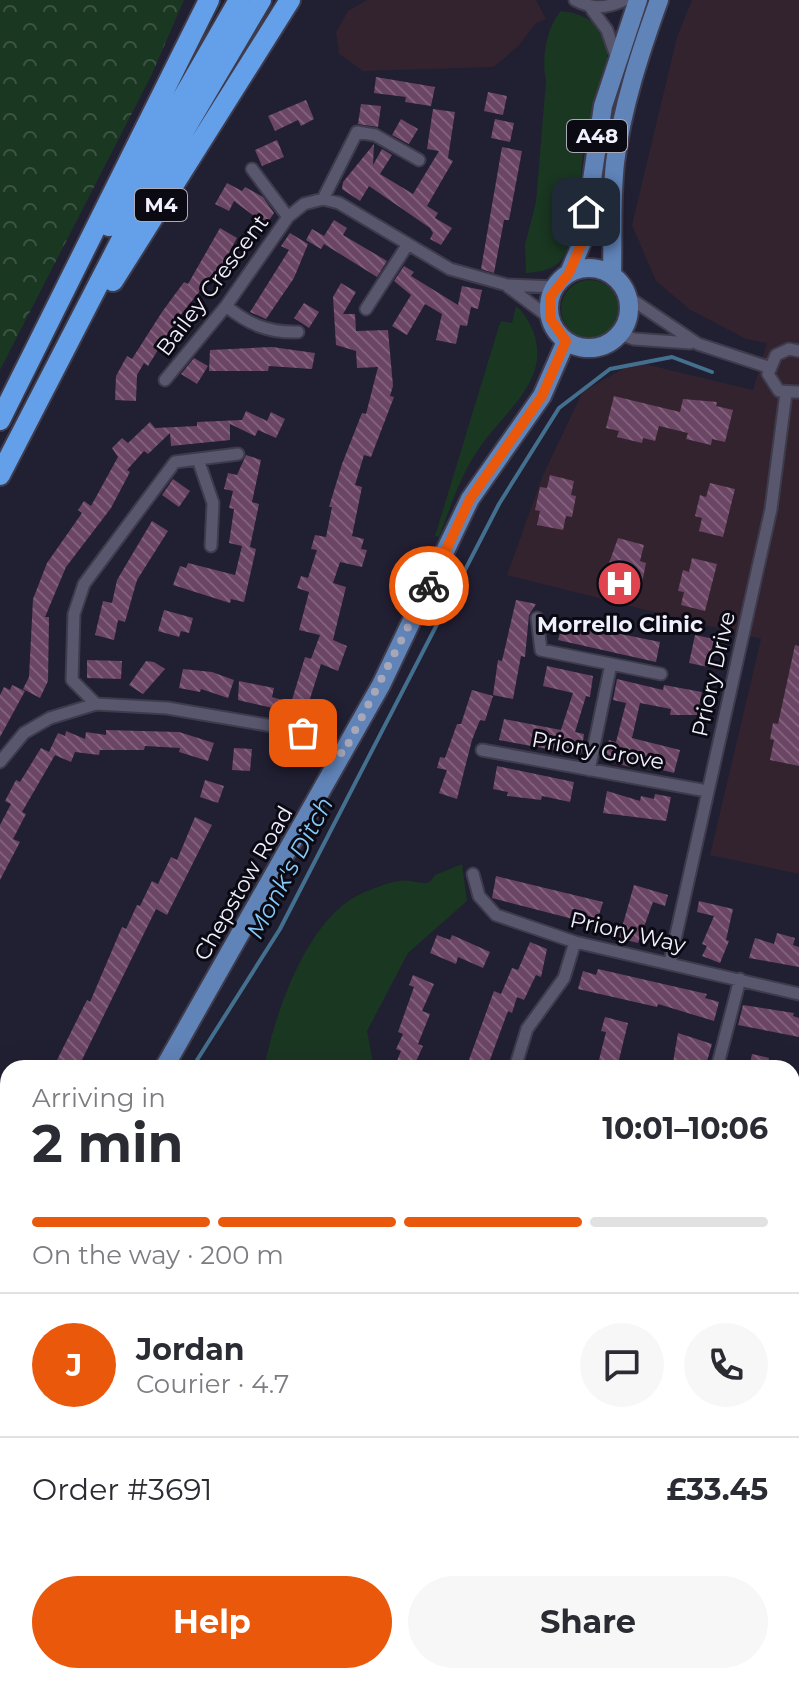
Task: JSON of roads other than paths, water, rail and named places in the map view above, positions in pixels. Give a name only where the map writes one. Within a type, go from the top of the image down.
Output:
[{"type":"highway","name":"M4","points":[[0,420],[209,0]]},
{"type":"highway","name":"M4","points":[[25,371],[239,0]]},
{"type":"highway","name":"M4","points":[[0,475],[132,219],[261,0]]},
{"type":"highway","name":"M4","points":[[32,410],[290,0]]},
{"type":"main road","name":"A48","points":[[569,273],[583,240],[592,161],[617,59],[638,0]]},
{"type":"main road","name":"A48","points":[[612,275],[611,217],[626,102],[659,0]]},
{"type":"main road","points":[[591,268],[612,275],[628,297],[629,311],[620,334],[600,347],[576,347],[566,341],[550,318],[555,287],[569,273],[591,268]]},
{"type":"main road","name":"Chepstow Road","points":[[169,1060],[381,685],[470,499],[542,396],[566,341]]},
{"type":"street","points":[[575,0],[590,7],[607,30],[617,59]]},
{"type":"street","points":[[590,7],[624,0]]},
{"type":"street","points":[[419,160],[375,135],[357,132],[323,199],[339,203],[450,269],[507,285],[555,287]]},
{"type":"street","points":[[252,169],[288,217]]},
{"type":"street","name":"Bailey Crescent","points":[[165,380],[226,306],[288,217],[304,204],[323,199]]},
{"type":"street","points":[[366,309],[408,244]]},
{"type":"street","points":[[507,285],[550,318]]},
{"type":"street","points":[[628,297],[698,344]]},
{"type":"street","points":[[226,306],[245,321],[270,331],[298,332]]},
{"type":"street","points":[[620,334],[634,339],[698,344],[768,367]]},
{"type":"street","points":[[768,367],[782,351],[799,351]]},
{"type":"street","points":[[768,367],[774,386],[786,393],[799,392]]},
{"type":"street","name":"Priory Drive","points":[[670,962],[771,509],[786,393]]},
{"type":"street","points":[[96,704],[72,680],[74,614],[84,584],[175,462],[238,454]]},
{"type":"street","points":[[198,459],[213,503],[211,546]]},
{"type":"street","points":[[537,618],[541,650],[661,674]]},
{"type":"street","points":[[589,770],[611,664]]},
{"type":"street","points":[[0,762],[24,733],[50,718],[96,704],[167,708],[273,726],[303,733],[343,754]]},
{"type":"street","name":"Priory Grove","points":[[482,750],[707,791]]},
{"type":"street","name":"Priory Way","points":[[473,874],[479,896],[496,915],[575,942],[799,994]]},
{"type":"street","points":[[517,1060],[527,1029],[564,978],[575,942]]},
{"type":"street","points":[[719,1060],[740,979]]},
{"type":"waterway","name":"Monk's Ditch","points":[[197,1060],[280,929],[499,504],[559,408],[610,369],[672,357],[712,372]]},
{"type":"place","name":"Morrello Clinic","points":[[620,583]]}]
